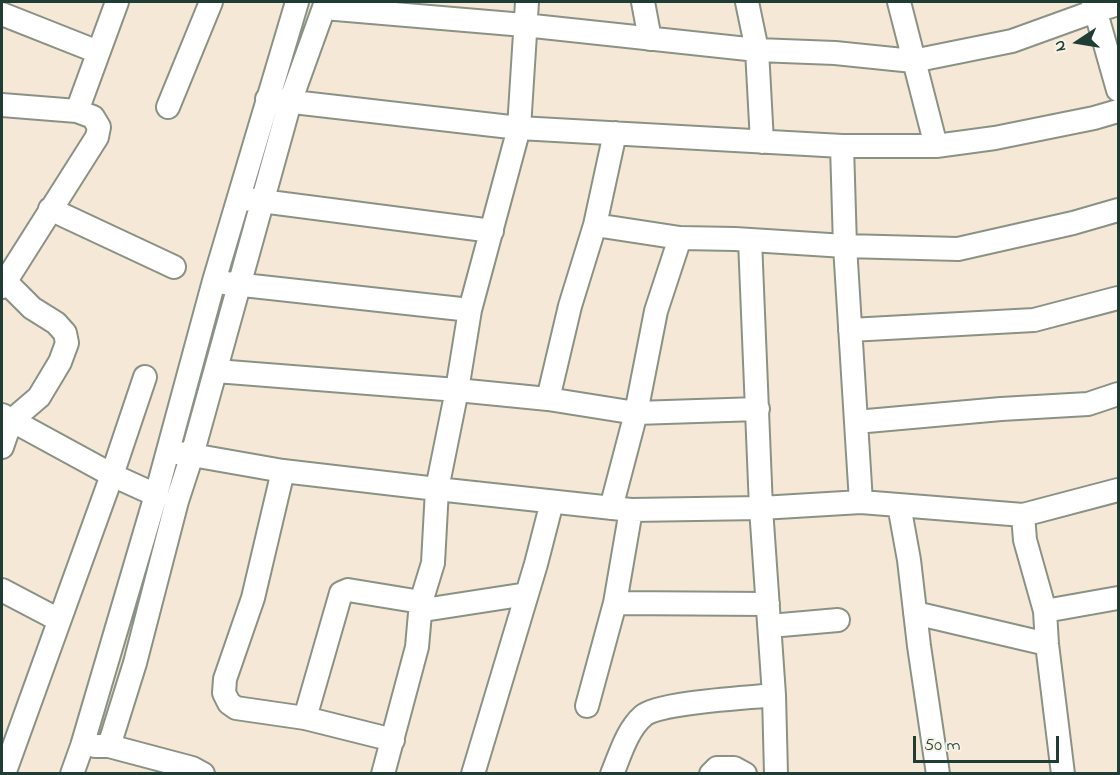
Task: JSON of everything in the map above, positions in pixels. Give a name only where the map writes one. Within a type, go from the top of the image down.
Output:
[{"type":"street","points":[[77,111],[117,2]]},
{"type":"street","points":[[168,108],[211,2]]},
{"type":"street","points":[[109,746],[135,663],[177,501],[239,286],[250,200],[267,99],[297,2]]},
{"type":"street","points":[[383,774],[417,647],[421,602],[433,563],[437,489],[470,310],[519,128],[527,2]]},
{"type":"street","points":[[643,2],[650,39]]},
{"type":"street","points":[[747,2],[757,50],[762,142]]},
{"type":"street","points":[[899,2],[936,146]]},
{"type":"street","points":[[72,774],[82,746],[150,492],[168,452],[214,281],[290,102],[325,5],[757,50],[835,53],[913,61],[1012,41],[1094,6],[1119,4]]},
{"type":"street","points":[[1094,6],[1119,90]]},
{"type":"street","points":[[2,14],[98,52]]},
{"type":"street","points":[[267,99],[519,128],[842,146],[936,146],[1006,136],[1119,111]]},
{"type":"street","points":[[2,105],[77,111],[93,117],[99,127],[98,137],[3,284],[32,308],[56,323],[65,333],[67,343],[60,362],[39,397],[6,418],[2,447]]},
{"type":"street","points":[[548,399],[570,306],[595,225],[615,133]]},
{"type":"street","points":[[842,146],[845,246],[861,502]]},
{"type":"street","points":[[250,200],[492,231]]},
{"type":"street","points":[[50,210],[174,267]]},
{"type":"street","points":[[595,225],[680,238],[958,249],[1073,224],[1119,210]]},
{"type":"street","points":[[587,706],[615,603],[621,509],[636,413],[656,311],[680,238]]},
{"type":"street","points":[[750,240],[761,508],[774,695],[776,774]]},
{"type":"street","points":[[214,281],[239,286],[470,310]]},
{"type":"street","points":[[850,330],[1034,320],[1119,298]]},
{"type":"street","points":[[216,371],[548,399],[636,413],[758,410]]},
{"type":"street","points":[[4,774],[59,620],[117,478],[145,377]]},
{"type":"street","points":[[856,422],[1088,404],[1119,394]]},
{"type":"street","points":[[6,418],[117,478],[150,492]]},
{"type":"street","points":[[168,452],[283,471],[621,509],[761,508],[861,502],[1023,515],[1119,490]]},
{"type":"street","points":[[283,471],[253,598],[225,679],[224,693],[229,703],[236,708],[305,718],[393,740]]},
{"type":"street","points":[[473,774],[552,502]]},
{"type":"street","points":[[899,505],[909,560],[938,774]]},
{"type":"street","points":[[1023,515],[1025,540],[1045,611],[1063,774]]},
{"type":"street","points":[[305,718],[341,593],[348,590],[421,602],[430,609],[527,594]]},
{"type":"street","points":[[2,591],[59,620]]},
{"type":"street","points":[[1045,611],[1119,598]]},
{"type":"street","points":[[615,603],[838,620]]},
{"type":"street","points":[[915,613],[1047,644]]},
{"type":"street","points":[[612,774],[629,736],[643,715],[668,707],[774,695]]},
{"type":"street","points":[[82,746],[109,746],[137,764],[192,768],[203,774]]},
{"type":"street","points":[[711,774],[717,768],[734,768],[745,774]]}]
